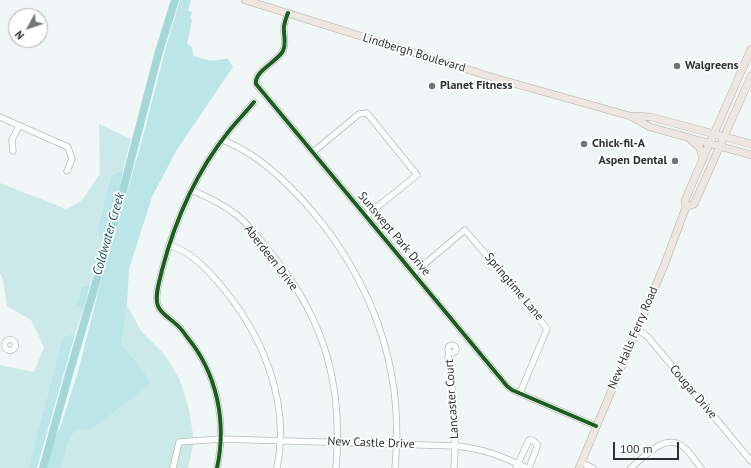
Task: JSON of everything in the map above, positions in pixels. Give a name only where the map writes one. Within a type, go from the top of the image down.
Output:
[{"type":"main road","name":"Lindbergh Boulevard","points":[[245,0],[506,81],[630,116],[650,127],[710,143]]},
{"type":"main road","name":"New Halls Ferry Road","points":[[580,465],[664,266],[686,208],[685,200],[751,49]]},
{"type":"main road","name":"New Halls Ferry Road","points":[[686,208],[694,204],[749,86],[751,76]]},
{"type":"main road","name":"Lindbergh Boulevard","points":[[630,116],[652,117],[751,144]]},
{"type":"main road","points":[[689,138],[700,148],[703,159]]},
{"type":"main road","points":[[710,143],[751,155]]},
{"type":"street","name":"Sunswept Park Drive","points":[[288,13],[284,25],[286,41],[284,49],[280,57],[267,66],[255,81],[259,88],[298,137],[313,152],[503,381],[512,390],[596,426]]},
{"type":"street","points":[[217,468],[221,439],[221,423],[216,393],[209,372],[193,344],[179,327],[162,312],[157,301],[159,283],[169,245],[191,190],[204,167],[223,140],[254,102]]},
{"type":"street","points":[[313,152],[359,114],[367,114],[417,175],[366,216]]},
{"type":"street","points":[[0,117],[68,147],[72,159],[67,171]]},
{"type":"street","points":[[13,152],[12,140],[19,126]]},
{"type":"street","points":[[223,140],[261,162],[291,188],[317,217],[336,242],[360,280],[377,320],[387,351],[395,396],[397,444],[395,468]]},
{"type":"street","name":"Aberdeen Drive","points":[[191,190],[239,217],[287,274],[302,297],[320,334],[334,385],[337,408],[338,442],[336,468]]},
{"type":"street","name":"Springtime Lane","points":[[414,273],[465,230],[548,329],[520,393]]},
{"type":"street","points":[[169,245],[185,252],[206,268],[249,323],[261,347],[271,373],[278,409],[280,441],[277,468]]},
{"type":"street","name":"Cougar Drive","points":[[637,330],[648,338],[750,457]]},
{"type":"street","name":"Lancaster Court","points":[[449,352],[448,357],[456,418],[454,468]]},
{"type":"street","name":"New Castle Drive","points":[[174,468],[179,442],[221,439],[456,446],[492,452],[517,466],[528,468],[537,447],[537,444],[532,440],[529,440],[517,466]]},
{"type":"street","points":[[631,468],[655,448],[668,442],[685,448],[701,468]]},
{"type":"street","points":[[580,465],[593,468]]},
{"type":"shaded area","points":[[180,0],[191,0],[188,10],[192,12],[190,18],[192,20],[187,44],[192,47],[193,55],[212,60],[228,59],[233,67],[176,151],[152,197],[129,269],[127,305],[122,344],[144,372],[150,384],[92,429],[75,431],[67,445],[62,468],[46,468],[53,440],[60,428],[78,372],[101,281],[141,144],[166,47]]},
{"type":"shaded area","points":[[99,124],[131,139],[123,170],[111,175],[97,231],[104,239],[90,285],[82,286],[76,305],[83,310],[75,334],[64,336],[61,344],[28,468],[0,468],[0,365],[34,372],[44,347],[31,320],[7,306],[3,280],[0,273],[0,183],[66,209],[81,201],[100,174]]},
{"type":"shaded area","points":[[123,170],[119,191],[104,239],[97,231],[111,175]]},
{"type":"shaded area","points":[[90,285],[83,310],[76,305],[82,286]]},
{"type":"shaded area","points":[[127,305],[141,331],[165,355],[180,380],[189,409],[194,441],[188,468],[62,468],[67,445],[75,431],[92,429],[144,372],[122,344]]},
{"type":"shaded area","points":[[75,334],[37,468],[28,468],[61,344],[64,336]]},
{"type":"waterway","name":"Coldwater Creek","points":[[43,468],[122,194],[158,55],[175,0]]},
{"type":"cycle path","points":[[288,13],[284,26],[285,45],[283,51],[262,71],[256,79],[256,84],[507,386],[512,390],[596,426]]},
{"type":"cycle path","points":[[217,468],[221,433],[220,416],[212,382],[206,366],[197,351],[180,328],[159,309],[157,293],[167,251],[188,197],[206,163],[217,147],[254,102]]},
{"type":"place","name":"Walgreens","points":[[677,66]]},
{"type":"place","name":"Planet Fitness","points":[[432,86]]},
{"type":"place","name":"Chick-fil-A","points":[[584,144]]},
{"type":"place","name":"Aspen Dental","points":[[675,161]]}]
